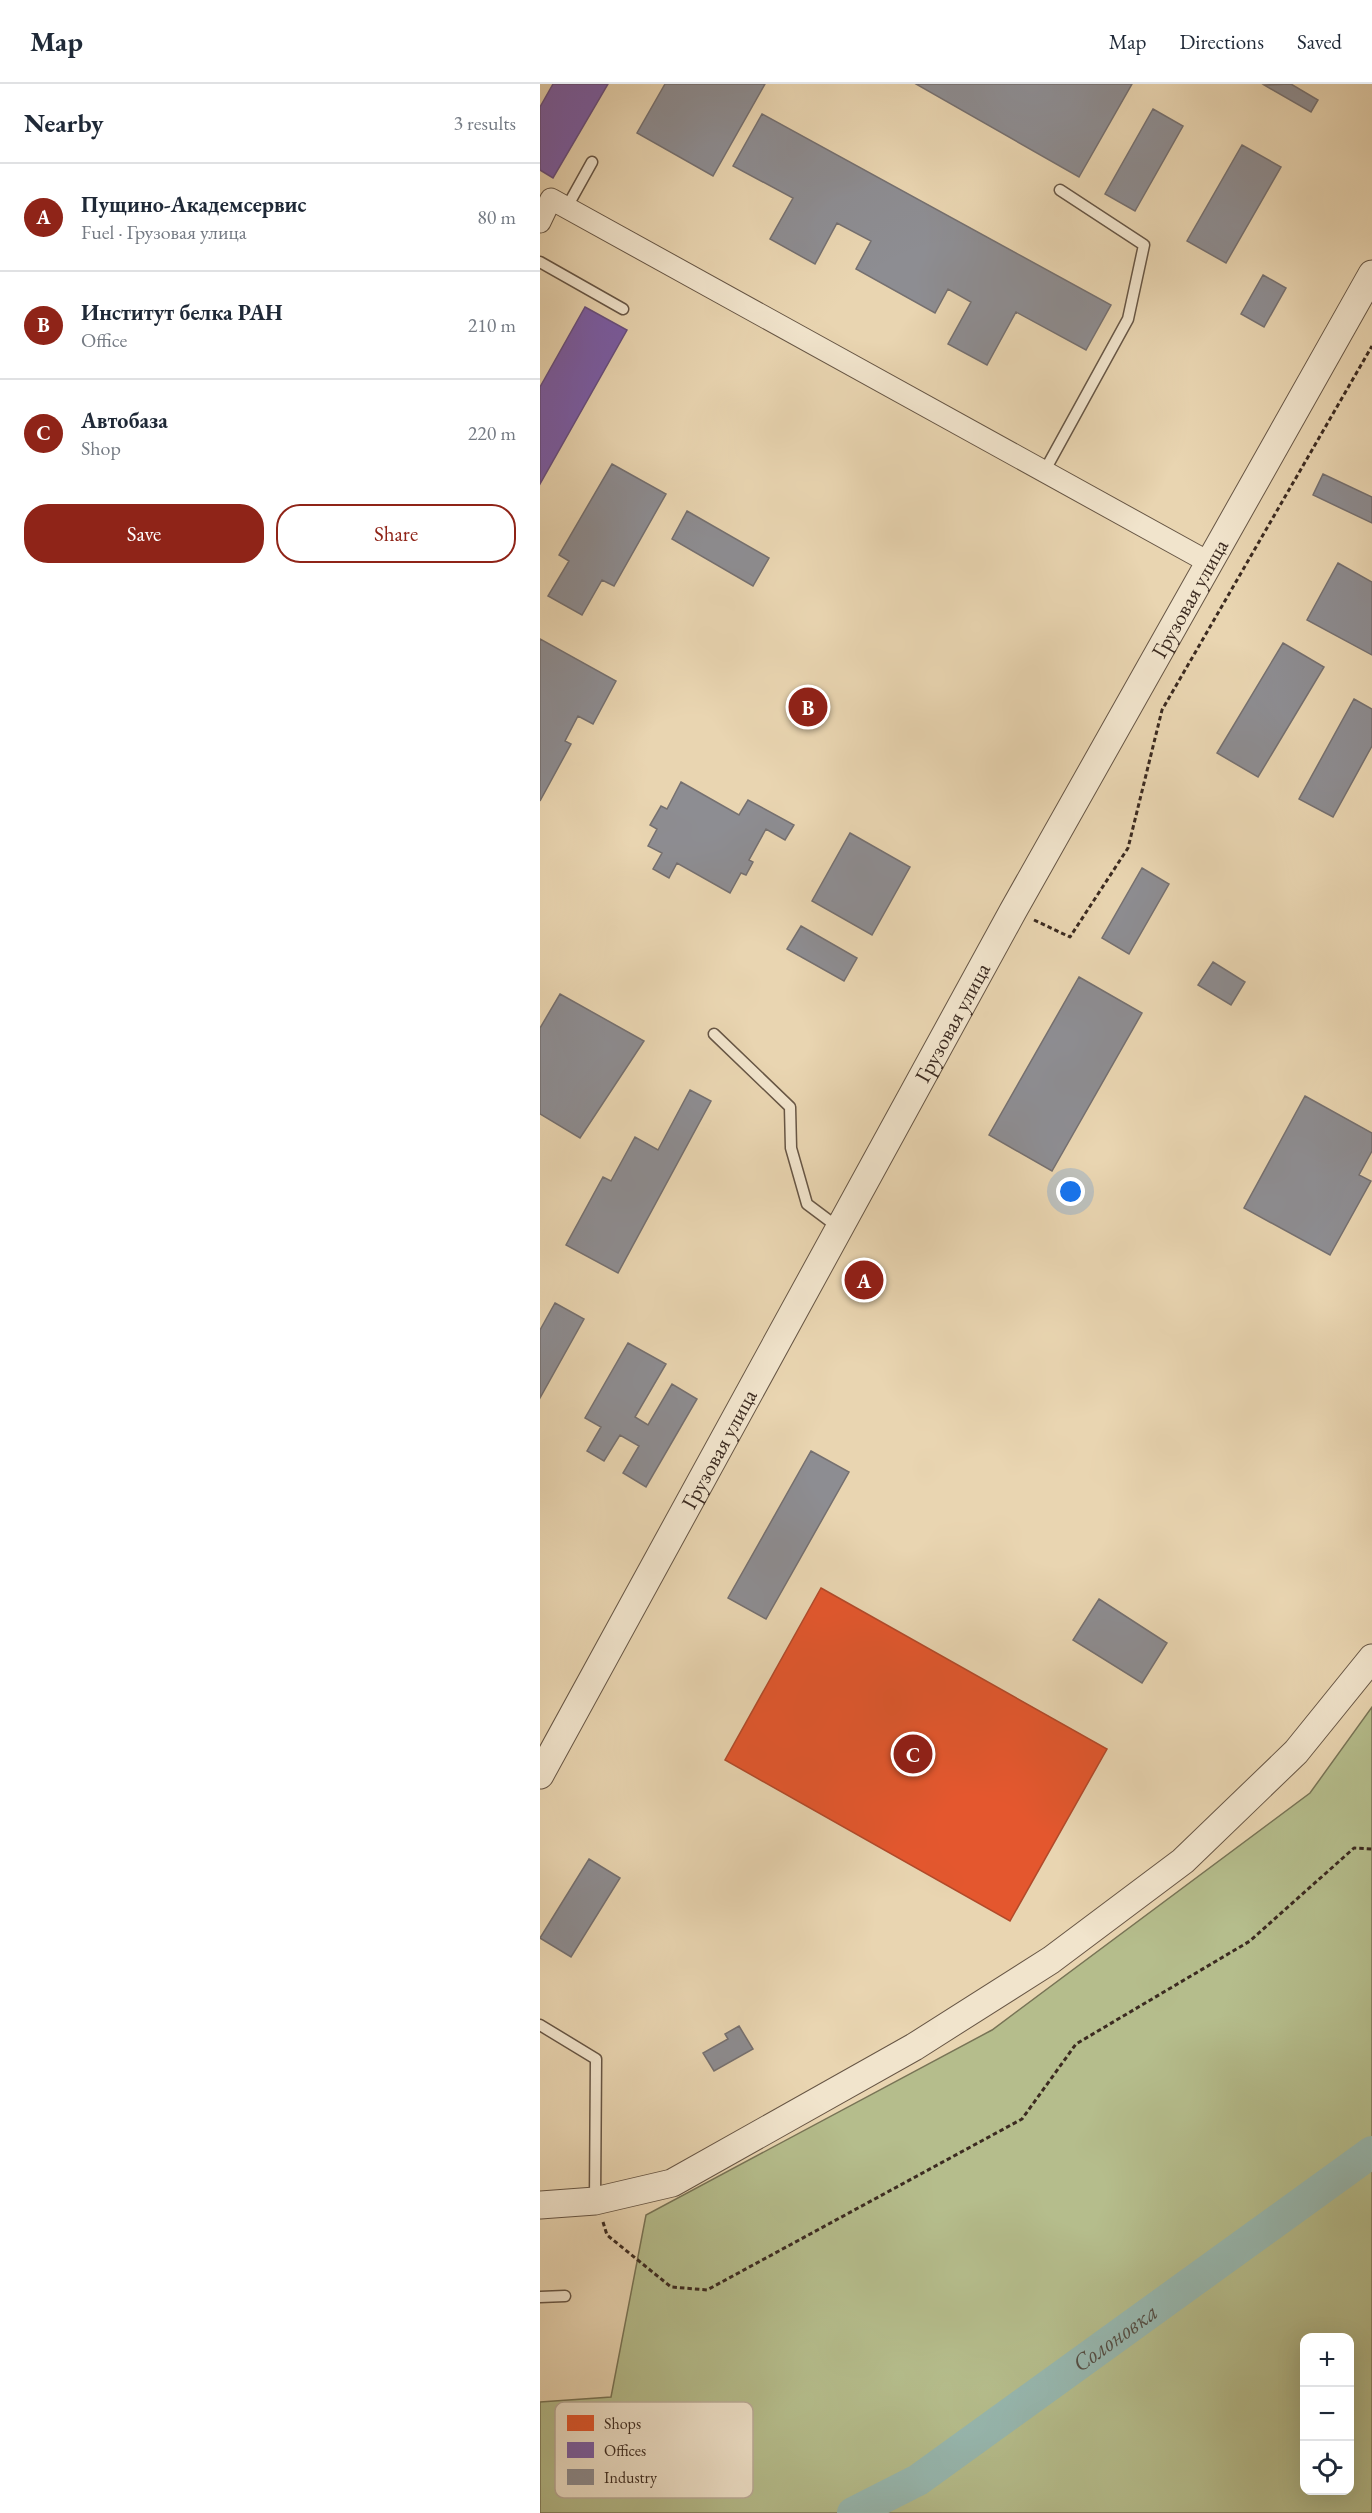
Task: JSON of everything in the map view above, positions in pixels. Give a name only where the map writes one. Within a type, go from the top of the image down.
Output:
[{"type":"street","points":[[540,222],[551,199],[567,207],[1210,563]]},
{"type":"street","name":"Грузовая улица","points":[[540,1775],[1013,911],[1372,273]]},
{"type":"street","points":[[540,2205],[595,2201],[672,2183],[914,2048],[1051,1960],[1183,1861],[1296,1752],[1372,1658]]},
{"type":"lane","points":[[567,207],[592,162]]},
{"type":"lane","points":[[1044,472],[1128,319],[1144,245],[1060,190]]},
{"type":"lane","points":[[540,261],[623,309]]},
{"type":"lane","points":[[714,1034],[790,1107],[791,1148],[807,1204],[840,1228]]},
{"type":"lane","points":[[540,2025],[596,2059],[595,2201]]},
{"type":"lane","points":[[540,2296],[565,2296]]},
{"type":"path","points":[[1013,911],[1070,937],[1128,848],[1162,710],[1372,346]]},
{"type":"path","points":[[595,2201],[607,2235],[670,2287],[707,2290],[1022,2119],[1076,2044],[1250,1941],[1354,1848],[1372,1849]]},
{"type":"green space","points":[[1372,1707],[1372,2513],[540,2513],[540,2402],[611,2397],[646,2215],[992,2030],[1310,1793]]},
{"type":"building: Shops","points":[[821,1588],[1107,1749],[1010,1921],[725,1760]]},
{"type":"building: Offices","points":[[553,84],[608,84],[553,178],[540,170],[540,107]]},
{"type":"building: Offices","points":[[585,307],[627,330],[540,484],[540,387]]},
{"type":"building: Industry","points":[[665,84],[765,84],[713,176],[637,133]]},
{"type":"building: Industry","points":[[916,84],[1132,84],[1079,177]]},
{"type":"building: Industry","points":[[1291,84],[1318,100],[1311,112],[1264,85]]},
{"type":"building: Industry","points":[[1153,109],[1183,126],[1135,211],[1105,194]]},
{"type":"building: Industry","points":[[762,114],[1111,305],[1086,350],[1016,312],[987,365],[948,344],[971,302],[948,289],[935,313],[856,269],[871,241],[837,223],[815,264],[770,239],[793,198],[733,166]]},
{"type":"building: Industry","points":[[1242,145],[1281,167],[1226,263],[1187,241]]},
{"type":"building: Industry","points":[[1263,275],[1286,288],[1264,327],[1241,314]]},
{"type":"building: Industry","points":[[612,464],[666,494],[614,586],[602,580],[582,615],[548,596],[569,561],[559,555]]},
{"type":"building: Industry","points":[[1323,474],[1372,497],[1372,523],[1313,495]]},
{"type":"building: Industry","points":[[687,511],[769,558],[753,586],[672,539]]},
{"type":"building: Industry","points":[[1338,563],[1372,582],[1372,655],[1307,620]]},
{"type":"building: Industry","points":[[540,639],[616,681],[593,724],[578,716],[565,741],[571,744],[540,801]]},
{"type":"building: Industry","points":[[1283,643],[1324,667],[1258,777],[1217,753]]},
{"type":"building: Industry","points":[[1354,699],[1372,709],[1372,746],[1333,817],[1299,799]]},
{"type":"building: Industry","points":[[681,782],[739,815],[748,800],[794,825],[785,840],[766,829],[749,860],[753,862],[746,875],[741,873],[730,893],[677,863],[669,878],[653,869],[662,853],[648,846],[657,829],[650,825],[661,806],[667,809]]},
{"type":"building: Industry","points":[[850,833],[910,867],[872,935],[812,901]]},
{"type":"building: Industry","points":[[1142,868],[1169,884],[1129,954],[1102,938]]},
{"type":"building: Industry","points":[[801,926],[857,958],[844,981],[787,949]]},
{"type":"building: Industry","points":[[1213,962],[1245,982],[1231,1005],[1198,985]]},
{"type":"building: Industry","points":[[1079,977],[1142,1013],[1052,1171],[989,1135]]},
{"type":"building: Industry","points":[[560,994],[644,1041],[580,1138],[540,1114],[540,1028]]},
{"type":"building: Industry","points":[[690,1090],[711,1101],[618,1273],[566,1245],[603,1177],[611,1181],[635,1137],[658,1150]]},
{"type":"building: Industry","points":[[1305,1096],[1372,1133],[1372,1151],[1359,1175],[1371,1181],[1330,1255],[1244,1208]]},
{"type":"building: Industry","points":[[555,1303],[584,1319],[540,1398],[540,1330]]},
{"type":"building: Industry","points":[[628,1343],[666,1364],[635,1417],[648,1425],[672,1384],[697,1399],[646,1487],[623,1473],[639,1446],[620,1435],[604,1461],[587,1451],[601,1427],[585,1418]]},
{"type":"building: Industry","points":[[811,1451],[849,1472],[766,1619],[728,1598]]},
{"type":"building: Industry","points":[[1099,1599],[1167,1643],[1142,1683],[1073,1640]]},
{"type":"building: Industry","points":[[589,1859],[620,1878],[571,1957],[540,1938]]},
{"type":"building: Industry","points":[[739,2026],[753,2049],[714,2071],[703,2053],[728,2039],[725,2034]]},
{"type":"waterway","name":"Солоновка","points":[[853,2513],[918,2480],[1372,2152]]},
{"type":"place","name":"Институт белка РАН","points":[[808,707]]},
{"type":"place","name":"Пущино-Академсервис","points":[[864,1280]]},
{"type":"place","name":"Автобаза","points":[[913,1754]]}]
